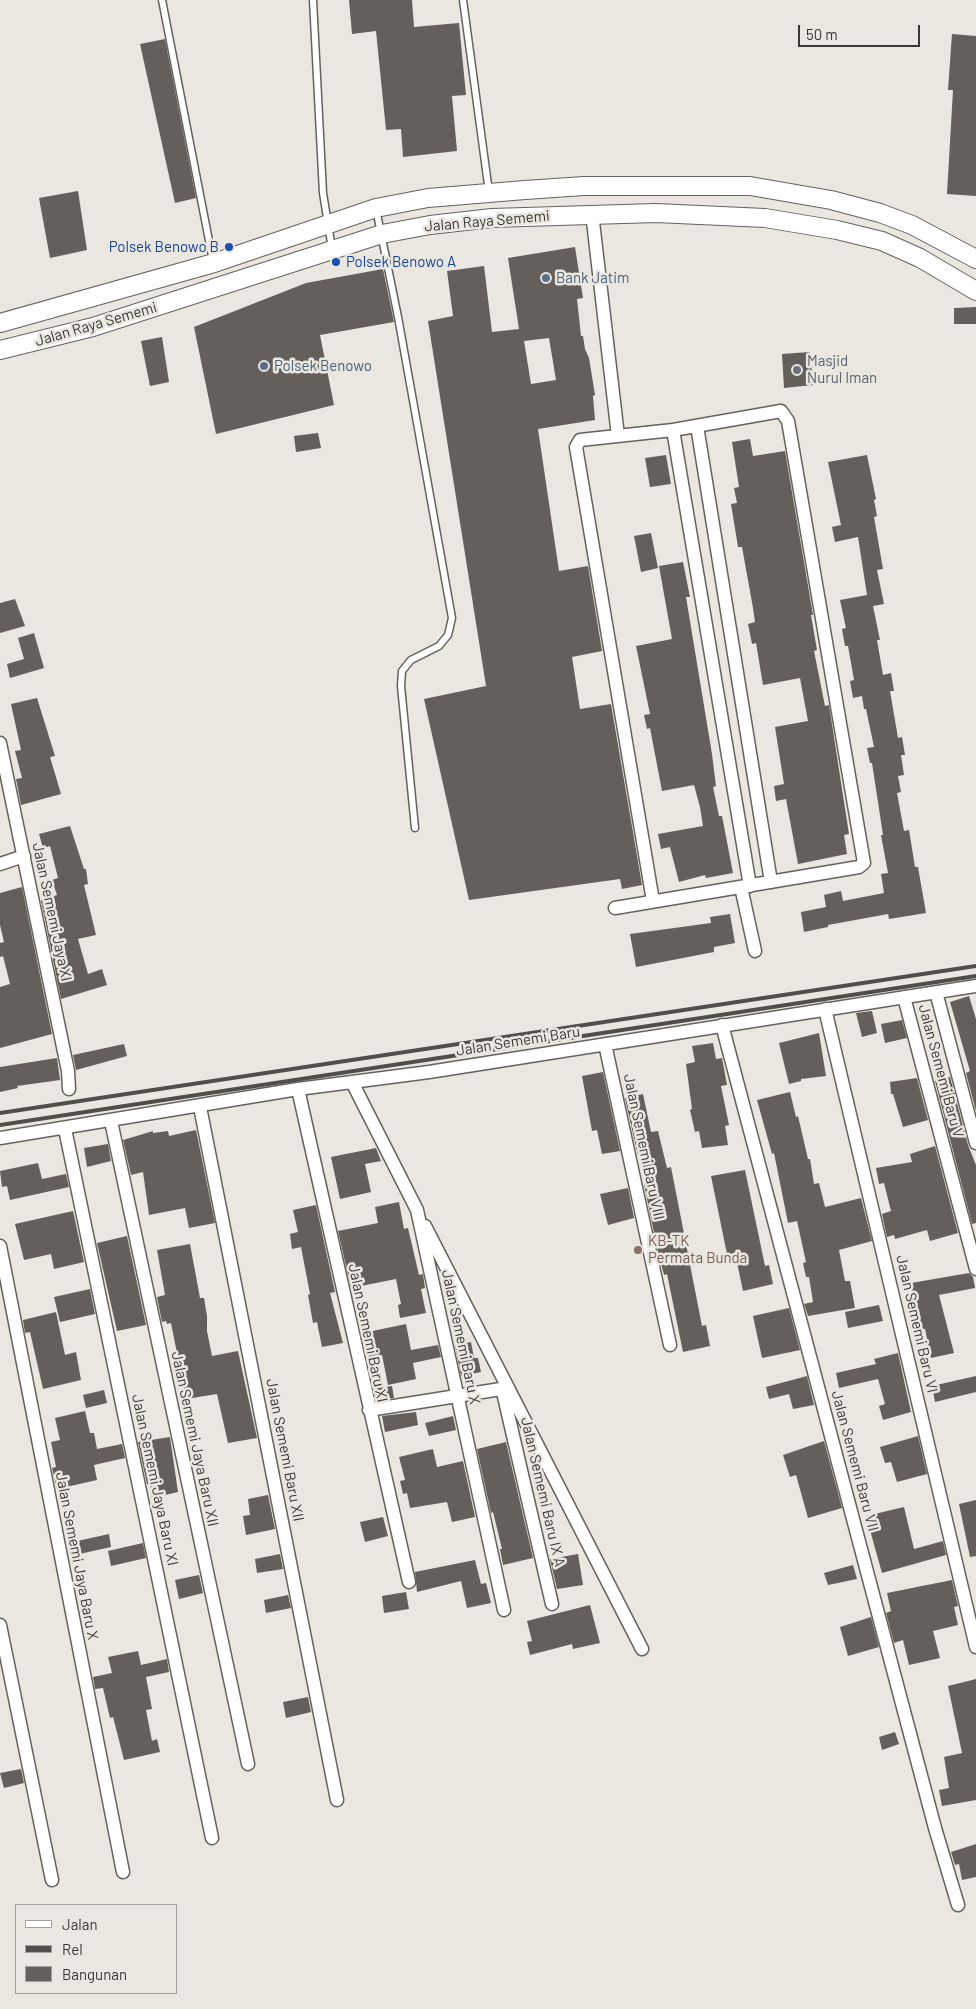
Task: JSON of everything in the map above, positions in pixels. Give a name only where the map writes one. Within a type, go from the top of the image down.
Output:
[{"type":"main road","name":"Jalan Raya Sememi","points":[[0,323],[83,301],[214,262],[376,208],[428,198],[584,186],[750,186],[831,200],[880,213],[912,225],[976,259]]},
{"type":"main road","points":[[490,194],[492,218]]},
{"type":"main road","name":"Jalan Raya Sememi","points":[[0,350],[93,327],[382,234],[430,225],[492,218],[592,213],[656,213],[765,218],[837,230],[882,242],[920,258],[976,291]]},
{"type":"street","points":[[592,213],[618,436]]},
{"type":"street","points":[[615,908],[653,902],[746,887],[859,867],[864,863],[865,857],[788,421],[781,411],[672,430],[580,440],[576,447],[653,902]]},
{"type":"street","points":[[697,426],[771,882]]},
{"type":"street","points":[[672,430],[709,645],[755,952]]},
{"type":"street","points":[[709,645],[731,640]]},
{"type":"street","name":"Jalan Sememi Jaya XI","points":[[0,743],[68,1072],[69,1089]]},
{"type":"street","points":[[0,864],[24,856]]},
{"type":"street","name":"Jalan Sememi Baru","points":[[0,1138],[66,1129],[298,1090],[976,986]]},
{"type":"street","points":[[936,992],[976,1143]]},
{"type":"street","name":"Jalan Sememi Baru V","points":[[904,997],[976,1268]]},
{"type":"street","name":"Jalan Sememi Baru VI","points":[[825,1009],[976,1647]]},
{"type":"street","name":"Jalan Sememi Baru VII","points":[[722,1025],[935,1828],[958,1905]]},
{"type":"street","name":"Jalan Sememi Baru VIII","points":[[605,1044],[670,1345]]},
{"type":"street","name":"Jalan Sememi Baru X","points":[[352,1082],[417,1210],[504,1610]]},
{"type":"street","name":"Jalan Sememi Baru XI","points":[[298,1090],[409,1582]]},
{"type":"street","name":"Jalan Sememi Baru XII","points":[[200,1107],[337,1800]]},
{"type":"street","name":"Jalan Sememi Jaya Baru XII","points":[[111,1121],[248,1764]]},
{"type":"street","name":"Jalan Sememi Jaya Baru XI","points":[[66,1129],[212,1838]]},
{"type":"street","points":[[417,1210],[505,1388],[642,1649]]},
{"type":"street","name":"Jalan Sememi Jaya Baru X","points":[[0,1246],[123,1872]]},
{"type":"street","points":[[369,1410],[505,1388]]},
{"type":"street","name":"Jalan Sememi Baru IX A","points":[[505,1388],[552,1604]]},
{"type":"street","points":[[0,1626],[52,1880]]},
{"type":"lane","points":[[162,0],[214,262]]},
{"type":"lane","points":[[313,0],[327,223],[332,250]]},
{"type":"lane","points":[[463,0],[490,194]]},
{"type":"lane","points":[[376,208],[452,618],[448,635],[439,646],[411,660],[402,671],[401,686],[415,828]]},
{"type":"building","points":[[349,0],[412,0],[414,27],[459,23],[466,95],[452,96],[457,151],[403,157],[401,129],[386,130],[376,31],[352,34]]},
{"type":"building","points":[[952,34],[976,36],[976,196],[947,194],[953,90],[948,90]]},
{"type":"building","points":[[165,39],[196,198],[175,203],[140,44]]},
{"type":"building","points":[[78,191],[87,250],[50,258],[39,198]]},
{"type":"building","points":[[575,247],[583,298],[577,299],[581,336],[583,336],[589,358],[595,395],[593,396],[595,420],[538,429],[559,571],[588,566],[602,651],[572,657],[580,709],[611,704],[642,885],[622,889],[620,879],[469,900],[424,699],[486,686],[428,321],[453,316],[447,271],[484,266],[492,332],[519,329],[508,258]],"holes":[[[549,338],[556,380],[531,384],[524,341]]]},
{"type":"building","name":"Polsek Benowo","points":[[383,269],[394,322],[320,335],[334,405],[216,434],[194,327],[306,283]]},
{"type":"building","points":[[976,307],[976,324],[954,324],[954,308]]},
{"type":"building","points":[[162,337],[169,382],[150,386],[141,341]]},
{"type":"building","name":"Masjid Nurul Iman","points":[[810,352],[813,385],[784,388],[782,354]]},
{"type":"building","points":[[318,433],[321,448],[296,452],[294,436]]},
{"type":"building","points":[[750,439],[753,456],[785,451],[813,615],[811,615],[817,650],[814,651],[825,706],[829,705],[849,834],[844,835],[847,854],[798,864],[786,799],[776,801],[774,786],[784,784],[775,727],[808,721],[800,678],[763,685],[756,643],[752,644],[748,624],[755,622],[742,547],[738,547],[731,504],[737,503],[734,488],[739,487],[732,442]]},
{"type":"building","points":[[666,455],[671,484],[650,487],[645,458]]},
{"type":"building","points":[[867,455],[876,499],[874,500],[877,516],[874,517],[883,569],[877,570],[884,604],[873,606],[880,640],[877,640],[883,675],[891,673],[894,691],[890,691],[898,738],[902,737],[905,755],[901,755],[904,775],[898,776],[901,792],[897,793],[904,831],[909,830],[915,867],[918,867],[926,913],[889,919],[888,914],[828,925],[828,927],[804,932],[801,912],[826,907],[824,895],[841,891],[843,901],[884,893],[881,874],[888,873],[872,763],[870,763],[867,748],[874,747],[862,696],[853,698],[850,681],[854,680],[848,646],[845,646],[842,629],[846,628],[840,600],[867,595],[858,537],[835,542],[832,527],[841,525],[828,462]]},
{"type":"building","points":[[651,533],[658,568],[641,572],[634,536]]},
{"type":"building","points":[[683,562],[690,597],[686,597],[712,754],[716,786],[713,787],[719,816],[722,816],[733,873],[706,878],[705,875],[679,882],[670,847],[661,849],[658,834],[703,826],[700,807],[694,785],[662,791],[650,728],[647,729],[644,715],[650,714],[636,646],[672,639],[659,566]]},
{"type":"building","points":[[15,599],[25,626],[0,633],[0,603]]},
{"type":"building","points":[[34,633],[44,668],[10,678],[7,664],[24,659],[18,638]]},
{"type":"building","points":[[37,698],[55,756],[50,757],[61,794],[21,805],[16,779],[22,778],[15,751],[21,750],[11,704]]},
{"type":"building","points":[[70,826],[84,869],[86,869],[88,884],[84,885],[96,935],[78,939],[88,974],[102,969],[107,985],[61,999],[41,900],[57,895],[52,880],[58,878],[50,846],[43,848],[39,834]]},
{"type":"building","points":[[22,887],[52,1034],[0,1048],[0,987],[10,984],[3,956],[0,957],[0,943],[4,942],[0,925],[0,893]]},
{"type":"building","points":[[730,914],[735,943],[714,947],[714,952],[636,967],[630,934],[711,923],[710,917]]},
{"type":"building","points":[[969,996],[976,1019],[976,1111],[966,1073],[970,1071],[950,1002]]},
{"type":"building","points":[[872,1011],[877,1033],[862,1037],[856,1013]]},
{"type":"building","points":[[902,1020],[907,1038],[885,1043],[881,1024]]},
{"type":"building","points":[[819,1033],[826,1076],[801,1079],[801,1081],[789,1084],[779,1043]]},
{"type":"building","points":[[713,1043],[716,1059],[722,1058],[727,1085],[721,1086],[729,1125],[725,1126],[728,1145],[702,1148],[699,1131],[695,1132],[690,1110],[692,1109],[686,1064],[695,1062],[692,1046]]},
{"type":"building","points":[[124,1044],[127,1056],[76,1070],[73,1055]]},
{"type":"building","points":[[57,1058],[60,1080],[17,1086],[18,1088],[0,1092],[0,1067]]},
{"type":"building","points":[[603,1072],[620,1151],[602,1154],[597,1130],[592,1131],[582,1076]]},
{"type":"building","points":[[950,1077],[968,1145],[976,1165],[976,1223],[972,1224],[935,1081]]},
{"type":"building","points":[[917,1078],[928,1120],[903,1127],[893,1094],[891,1094],[890,1082]]},
{"type":"building","points":[[790,1092],[808,1159],[810,1159],[814,1184],[819,1183],[825,1207],[861,1198],[872,1241],[839,1250],[845,1281],[850,1281],[855,1308],[808,1316],[804,1304],[813,1302],[809,1277],[806,1277],[803,1263],[806,1262],[797,1221],[788,1223],[774,1153],[772,1154],[757,1100]]},
{"type":"building","points":[[643,1094],[651,1132],[658,1131],[667,1168],[671,1167],[702,1326],[706,1325],[710,1346],[683,1352],[667,1274],[664,1275],[658,1252],[644,1184],[647,1183],[640,1154],[638,1155],[625,1098]]},
{"type":"building","points":[[196,1130],[215,1223],[189,1228],[185,1208],[149,1215],[143,1172],[131,1175],[123,1140],[153,1131],[153,1133],[168,1131],[169,1136]]},
{"type":"building","points":[[108,1144],[111,1161],[87,1167],[84,1148]]},
{"type":"building","points":[[935,1146],[958,1233],[930,1241],[927,1230],[895,1239],[894,1235],[887,1237],[882,1214],[891,1211],[884,1183],[879,1184],[876,1168],[912,1162],[910,1154]]},
{"type":"building","points":[[376,1148],[381,1161],[365,1164],[371,1192],[340,1199],[331,1157]]},
{"type":"building","points":[[38,1163],[42,1179],[66,1174],[69,1187],[10,1200],[7,1186],[2,1187],[0,1171]]},
{"type":"building","points":[[745,1170],[765,1266],[769,1265],[773,1284],[743,1291],[736,1258],[728,1259],[711,1176]]},
{"type":"building","points":[[628,1188],[634,1218],[608,1225],[600,1194]]},
{"type":"building","points":[[399,1202],[404,1229],[408,1228],[419,1275],[423,1274],[425,1288],[421,1289],[426,1313],[400,1318],[398,1305],[401,1304],[396,1279],[351,1288],[338,1231],[378,1223],[375,1207]]},
{"type":"building","points":[[316,1205],[335,1292],[330,1293],[343,1343],[322,1347],[317,1322],[313,1323],[308,1295],[310,1294],[301,1247],[292,1249],[290,1234],[298,1232],[293,1210]]},
{"type":"building","points":[[73,1211],[84,1262],[54,1269],[51,1254],[24,1260],[15,1224]]},
{"type":"building","points":[[127,1236],[146,1325],[117,1331],[97,1243]]},
{"type":"building","points":[[190,1244],[200,1298],[204,1298],[207,1331],[212,1356],[238,1351],[257,1438],[228,1443],[217,1394],[186,1399],[171,1323],[162,1322],[157,1297],[165,1295],[157,1250]]},
{"type":"building","points":[[969,1273],[973,1277],[975,1288],[939,1295],[954,1353],[931,1358],[925,1329],[917,1330],[908,1301],[914,1300],[911,1283]]},
{"type":"building","points":[[90,1289],[95,1314],[60,1322],[54,1297]]},
{"type":"building","points":[[879,1305],[883,1321],[848,1328],[845,1312]]},
{"type":"building","points":[[789,1308],[800,1350],[762,1358],[753,1316]]},
{"type":"building","points":[[56,1312],[65,1355],[76,1352],[81,1380],[43,1389],[30,1332],[25,1333],[23,1320]]},
{"type":"building","points":[[406,1324],[411,1350],[438,1345],[441,1357],[413,1363],[416,1379],[388,1385],[382,1355],[369,1358],[363,1333]]},
{"type":"building","points":[[471,1342],[474,1358],[478,1358],[481,1372],[461,1376],[455,1345]]},
{"type":"building","points":[[898,1353],[911,1412],[883,1420],[879,1406],[885,1404],[878,1379],[839,1388],[836,1373],[876,1364],[874,1359]]},
{"type":"building","points":[[807,1376],[814,1405],[793,1409],[789,1394],[769,1399],[766,1387]]},
{"type":"building","points":[[976,1376],[976,1392],[935,1402],[932,1386]]},
{"type":"building","points":[[392,1386],[394,1398],[379,1400],[377,1388]]},
{"type":"building","points":[[104,1390],[107,1403],[86,1408],[83,1395]]},
{"type":"building","points":[[85,1411],[90,1433],[94,1433],[97,1449],[122,1444],[125,1458],[94,1465],[97,1480],[57,1489],[52,1468],[56,1467],[51,1442],[60,1440],[55,1418]]},
{"type":"building","points":[[416,1412],[418,1425],[385,1432],[382,1416]]},
{"type":"building","points":[[453,1416],[456,1430],[429,1436],[425,1423]]},
{"type":"building","points":[[918,1436],[927,1474],[897,1482],[891,1462],[885,1463],[880,1447]]},
{"type":"building","points":[[170,1437],[178,1492],[152,1498],[138,1442]]},
{"type":"building","points":[[824,1441],[842,1508],[808,1518],[796,1475],[790,1477],[783,1455]]},
{"type":"building","points":[[506,1442],[533,1558],[503,1565],[500,1549],[502,1549],[493,1512],[491,1513],[477,1449]]},
{"type":"building","points":[[433,1449],[437,1467],[463,1461],[475,1517],[452,1522],[447,1502],[410,1508],[407,1493],[403,1494],[400,1481],[405,1480],[399,1457]]},
{"type":"building","points":[[268,1495],[275,1529],[246,1535],[243,1516],[250,1515],[248,1499]]},
{"type":"building","points":[[976,1500],[976,1556],[970,1557],[959,1504]]},
{"type":"building","points":[[904,1507],[914,1549],[943,1541],[946,1555],[882,1573],[866,1516]]},
{"type":"building","points":[[383,1517],[388,1536],[365,1542],[360,1522]]},
{"type":"building","points":[[109,1534],[111,1547],[75,1555],[73,1542]]},
{"type":"building","points":[[143,1543],[146,1558],[111,1566],[108,1551]]},
{"type":"building","points":[[280,1554],[283,1569],[257,1573],[255,1559]]},
{"type":"building","points":[[578,1554],[583,1585],[557,1589],[550,1559]]},
{"type":"building","points":[[475,1560],[481,1584],[486,1583],[491,1603],[467,1608],[461,1581],[417,1592],[415,1572]]},
{"type":"building","points":[[853,1565],[857,1579],[828,1585],[824,1573]]},
{"type":"building","points":[[199,1575],[203,1593],[179,1599],[175,1580]]},
{"type":"building","points":[[952,1580],[958,1606],[954,1607],[958,1625],[933,1631],[940,1658],[909,1665],[903,1640],[894,1643],[886,1613],[891,1611],[887,1593]]},
{"type":"building","points":[[406,1592],[409,1609],[384,1613],[382,1596]]},
{"type":"building","points":[[288,1595],[291,1608],[266,1613],[264,1600]]},
{"type":"building","points":[[590,1605],[600,1643],[573,1649],[572,1644],[530,1655],[527,1642],[532,1641],[527,1621]]},
{"type":"building","points":[[871,1617],[879,1647],[848,1656],[840,1627]]},
{"type":"building","points":[[138,1651],[141,1665],[167,1659],[169,1672],[146,1677],[152,1709],[146,1710],[152,1741],[157,1739],[160,1752],[124,1760],[113,1717],[110,1718],[103,1688],[95,1689],[93,1677],[112,1673],[108,1657]]},
{"type":"building","points":[[976,1679],[976,1800],[942,1806],[939,1790],[949,1788],[944,1757],[962,1753],[948,1686]]},
{"type":"building","points":[[308,1697],[311,1712],[286,1718],[283,1702]]},
{"type":"building","points":[[895,1732],[899,1744],[882,1750],[879,1737]]},
{"type":"building","points":[[21,1769],[24,1783],[4,1788],[0,1773]]},
{"type":"building","points":[[976,1844],[976,1877],[962,1880],[959,1864],[955,1865],[951,1852]]},
{"type":"railway","points":[[0,1113],[976,966]]},
{"type":"railway","points":[[0,1125],[976,976]]},
{"type":"place","name":"Polsek Benowo B","points":[[229,247]]},
{"type":"place","name":"Polsek Benowo A","points":[[336,262]]},
{"type":"place","name":"Bank Jatim","points":[[546,278]]},
{"type":"place","name":"Polsek Benowo","points":[[264,366]]},
{"type":"place","name":"Masjid Nurul Iman","points":[[797,370]]},
{"type":"place","name":"KB-TK Permata Bunda","points":[[638,1250]]}]
